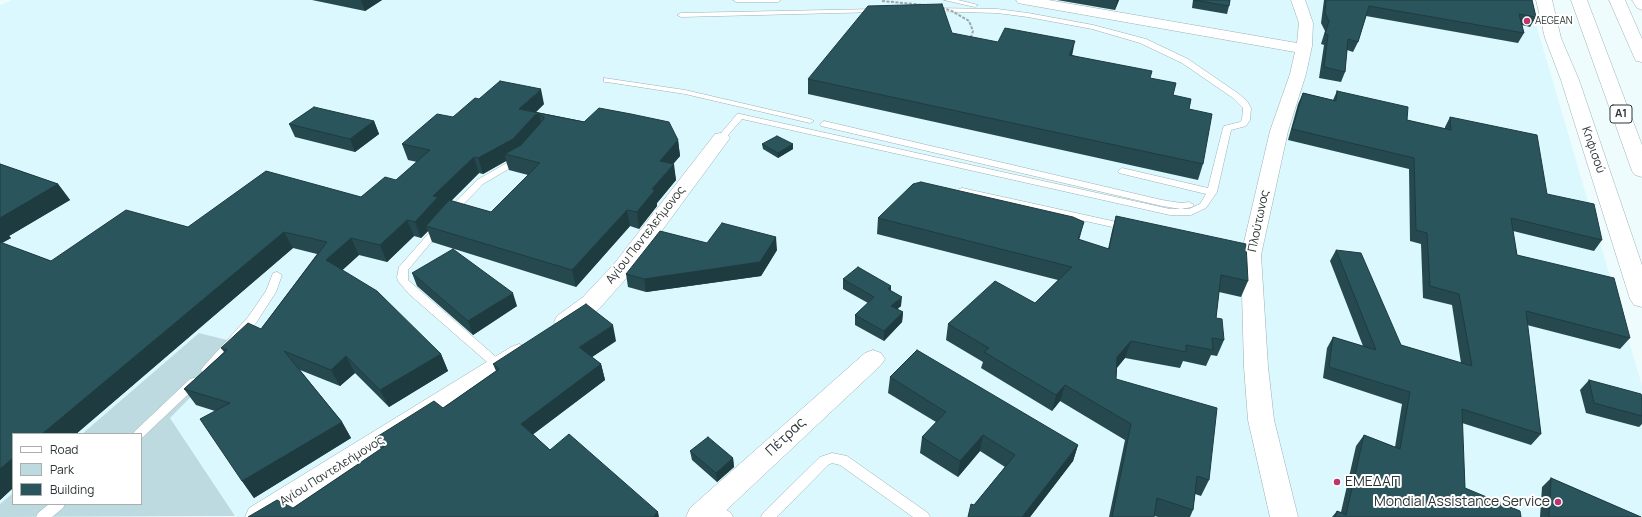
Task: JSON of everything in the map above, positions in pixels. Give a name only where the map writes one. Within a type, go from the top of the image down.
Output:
[{"type":"main road","name":"Κηφισού","points":[[1544,0],[1553,38],[1570,80],[1642,299]]},
{"type":"main road","name":"Α1","points":[[1579,0],[1642,170]]},
{"type":"main road","points":[[1617,0],[1642,56]]},
{"type":"main road","points":[[1640,0],[1642,5]]},
{"type":"street","points":[[1023,0],[1303,49]]},
{"type":"street","name":"Πλούτωνος","points":[[1284,517],[1260,420],[1247,254],[1278,131],[1298,74],[1306,23],[1298,0]]},
{"type":"street","name":"Αγίου Παντελεήμονος","points":[[259,517],[499,366],[591,303],[622,269],[721,138]]},
{"type":"street","name":"Πέτρας","points":[[713,513],[873,359]]},
{"type":"lane","points":[[736,0],[778,0]]},
{"type":"lane","points":[[721,138],[740,116],[1170,212],[1191,212],[1203,206],[1212,192],[1228,128],[1237,126],[1246,120],[1247,108],[1244,102],[1185,61],[1144,41],[1093,27],[947,0]]},
{"type":"lane","points":[[922,10],[990,10],[1028,15]]},
{"type":"lane","points":[[681,15],[883,11]]},
{"type":"lane","points":[[607,80],[685,92],[810,121]]},
{"type":"lane","points":[[824,124],[1162,203],[1181,206],[1196,204],[1205,200],[1212,192]]},
{"type":"lane","points":[[499,366],[413,292],[403,281],[402,273],[406,264],[470,191],[486,178],[525,154]]},
{"type":"lane","points":[[1122,171],[1212,192]]},
{"type":"lane","points":[[962,191],[1134,229]]},
{"type":"lane","points":[[139,433],[206,370],[252,320],[271,292],[278,275]]},
{"type":"lane","points":[[768,517],[824,461],[832,458],[843,460],[923,517]]},
{"type":"lane","points":[[43,517],[57,505]]},
{"type":"path","points":[[877,0],[930,6]]},
{"type":"path","points":[[936,7],[952,11],[969,21],[973,31],[969,43]]},
{"type":"shaded area","points":[[12,0],[1529,0],[1642,386],[1642,517],[236,517],[170,418],[243,344],[199,333],[83,433],[12,433],[12,494],[0,504],[0,5]]},
{"type":"green space","points":[[199,333],[243,344],[170,418],[235,516],[0,517],[0,504],[12,494],[12,505],[142,505],[142,433],[83,433]]},
{"type":"building","points":[[1194,0],[1230,0],[1229,6]]},
{"type":"building","points":[[1326,0],[1532,0],[1536,17],[1519,14],[1524,33],[1369,6],[1358,42],[1348,39],[1345,72],[1324,67],[1328,35],[1325,34],[1329,21],[1325,13]]},
{"type":"building","points":[[942,4],[952,33],[998,42],[1005,28],[1075,41],[1069,55],[1152,71],[1150,78],[1176,83],[1173,95],[1191,99],[1189,109],[1212,114],[1203,164],[808,79],[868,6]]},
{"type":"building","points":[[500,81],[541,89],[519,109],[584,122],[599,108],[669,122],[678,140],[660,161],[674,164],[652,189],[655,190],[637,212],[627,210],[572,270],[426,226],[449,200],[491,212],[540,163],[505,154],[521,145],[544,119],[544,117],[539,114],[535,115],[513,139],[478,158],[474,157],[433,196],[438,197],[415,222],[407,220],[380,245],[351,238],[326,260],[377,291],[441,354],[380,390],[346,356],[331,370],[284,351],[342,422],[242,481],[200,419],[230,403],[184,389],[227,350],[221,348],[248,323],[261,329],[327,242],[284,232],[43,433],[12,433],[12,459],[0,469],[0,242],[51,261],[126,210],[188,227],[266,171],[361,197],[385,177],[396,180],[430,150],[402,144],[437,114],[453,117],[475,98],[479,99]]},
{"type":"building","points":[[1337,91],[1408,107],[1407,120],[1451,130],[1450,117],[1537,135],[1547,194],[1594,204],[1602,240],[1511,218],[1517,255],[1614,278],[1630,338],[1526,311],[1541,434],[1462,409],[1465,488],[1520,511],[1521,517],[1335,517],[1337,511],[1346,515],[1364,435],[1400,449],[1410,392],[1329,367],[1333,337],[1376,350],[1336,250],[1361,253],[1401,345],[1472,366],[1459,294],[1430,286],[1427,233],[1416,230],[1414,158],[1292,129],[1303,93],[1336,101]]},
{"type":"building","points":[[314,107],[374,121],[350,139],[289,124]]},
{"type":"building","points":[[777,136],[793,144],[778,153],[762,144]]},
{"type":"building","points":[[0,164],[58,184],[0,218]]},
{"type":"building","points":[[921,182],[1073,217],[1084,222],[1078,239],[1109,249],[1116,216],[1246,244],[1248,281],[1221,275],[1216,318],[1222,319],[1224,340],[1212,338],[1213,350],[1186,345],[1186,352],[1131,341],[1117,357],[1116,379],[1217,408],[1209,480],[1197,476],[1193,510],[1157,498],[1154,517],[1112,517],[1131,424],[1065,385],[1056,395],[984,352],[989,348],[948,324],[995,281],[1035,303],[1072,267],[878,218],[913,184]]},
{"type":"building","points":[[722,223],[776,237],[760,262],[644,279],[626,274],[660,231],[707,243]]},
{"type":"building","points":[[453,249],[513,293],[468,321],[412,273]]},
{"type":"building","points":[[858,267],[891,286],[888,289],[902,297],[891,306],[903,312],[884,331],[855,315],[874,297],[843,279]]},
{"type":"building","points":[[586,304],[613,325],[579,347],[601,364],[521,424],[550,450],[569,434],[658,512],[653,517],[248,517],[277,500],[293,508],[385,446],[375,438],[434,401],[443,408],[499,369],[493,364]]},
{"type":"building","points":[[917,350],[1078,445],[1022,517],[968,517],[971,504],[974,505],[1015,455],[983,435],[960,461],[922,437],[946,412],[890,377]]},
{"type":"building","points":[[1589,380],[1641,394],[1642,416],[1594,403]]},
{"type":"building","points":[[708,437],[733,458],[716,473],[690,451]]},
{"type":"building","points":[[1551,478],[1641,517],[1549,517]]},
{"type":"place","name":"AEGEAN","points":[[1527,21]]},
{"type":"place","name":"ΕΜΕΔΑΠ","points":[[1337,482]]},
{"type":"place","name":"Mondial Assistance Service","points":[[1558,502]]}]
